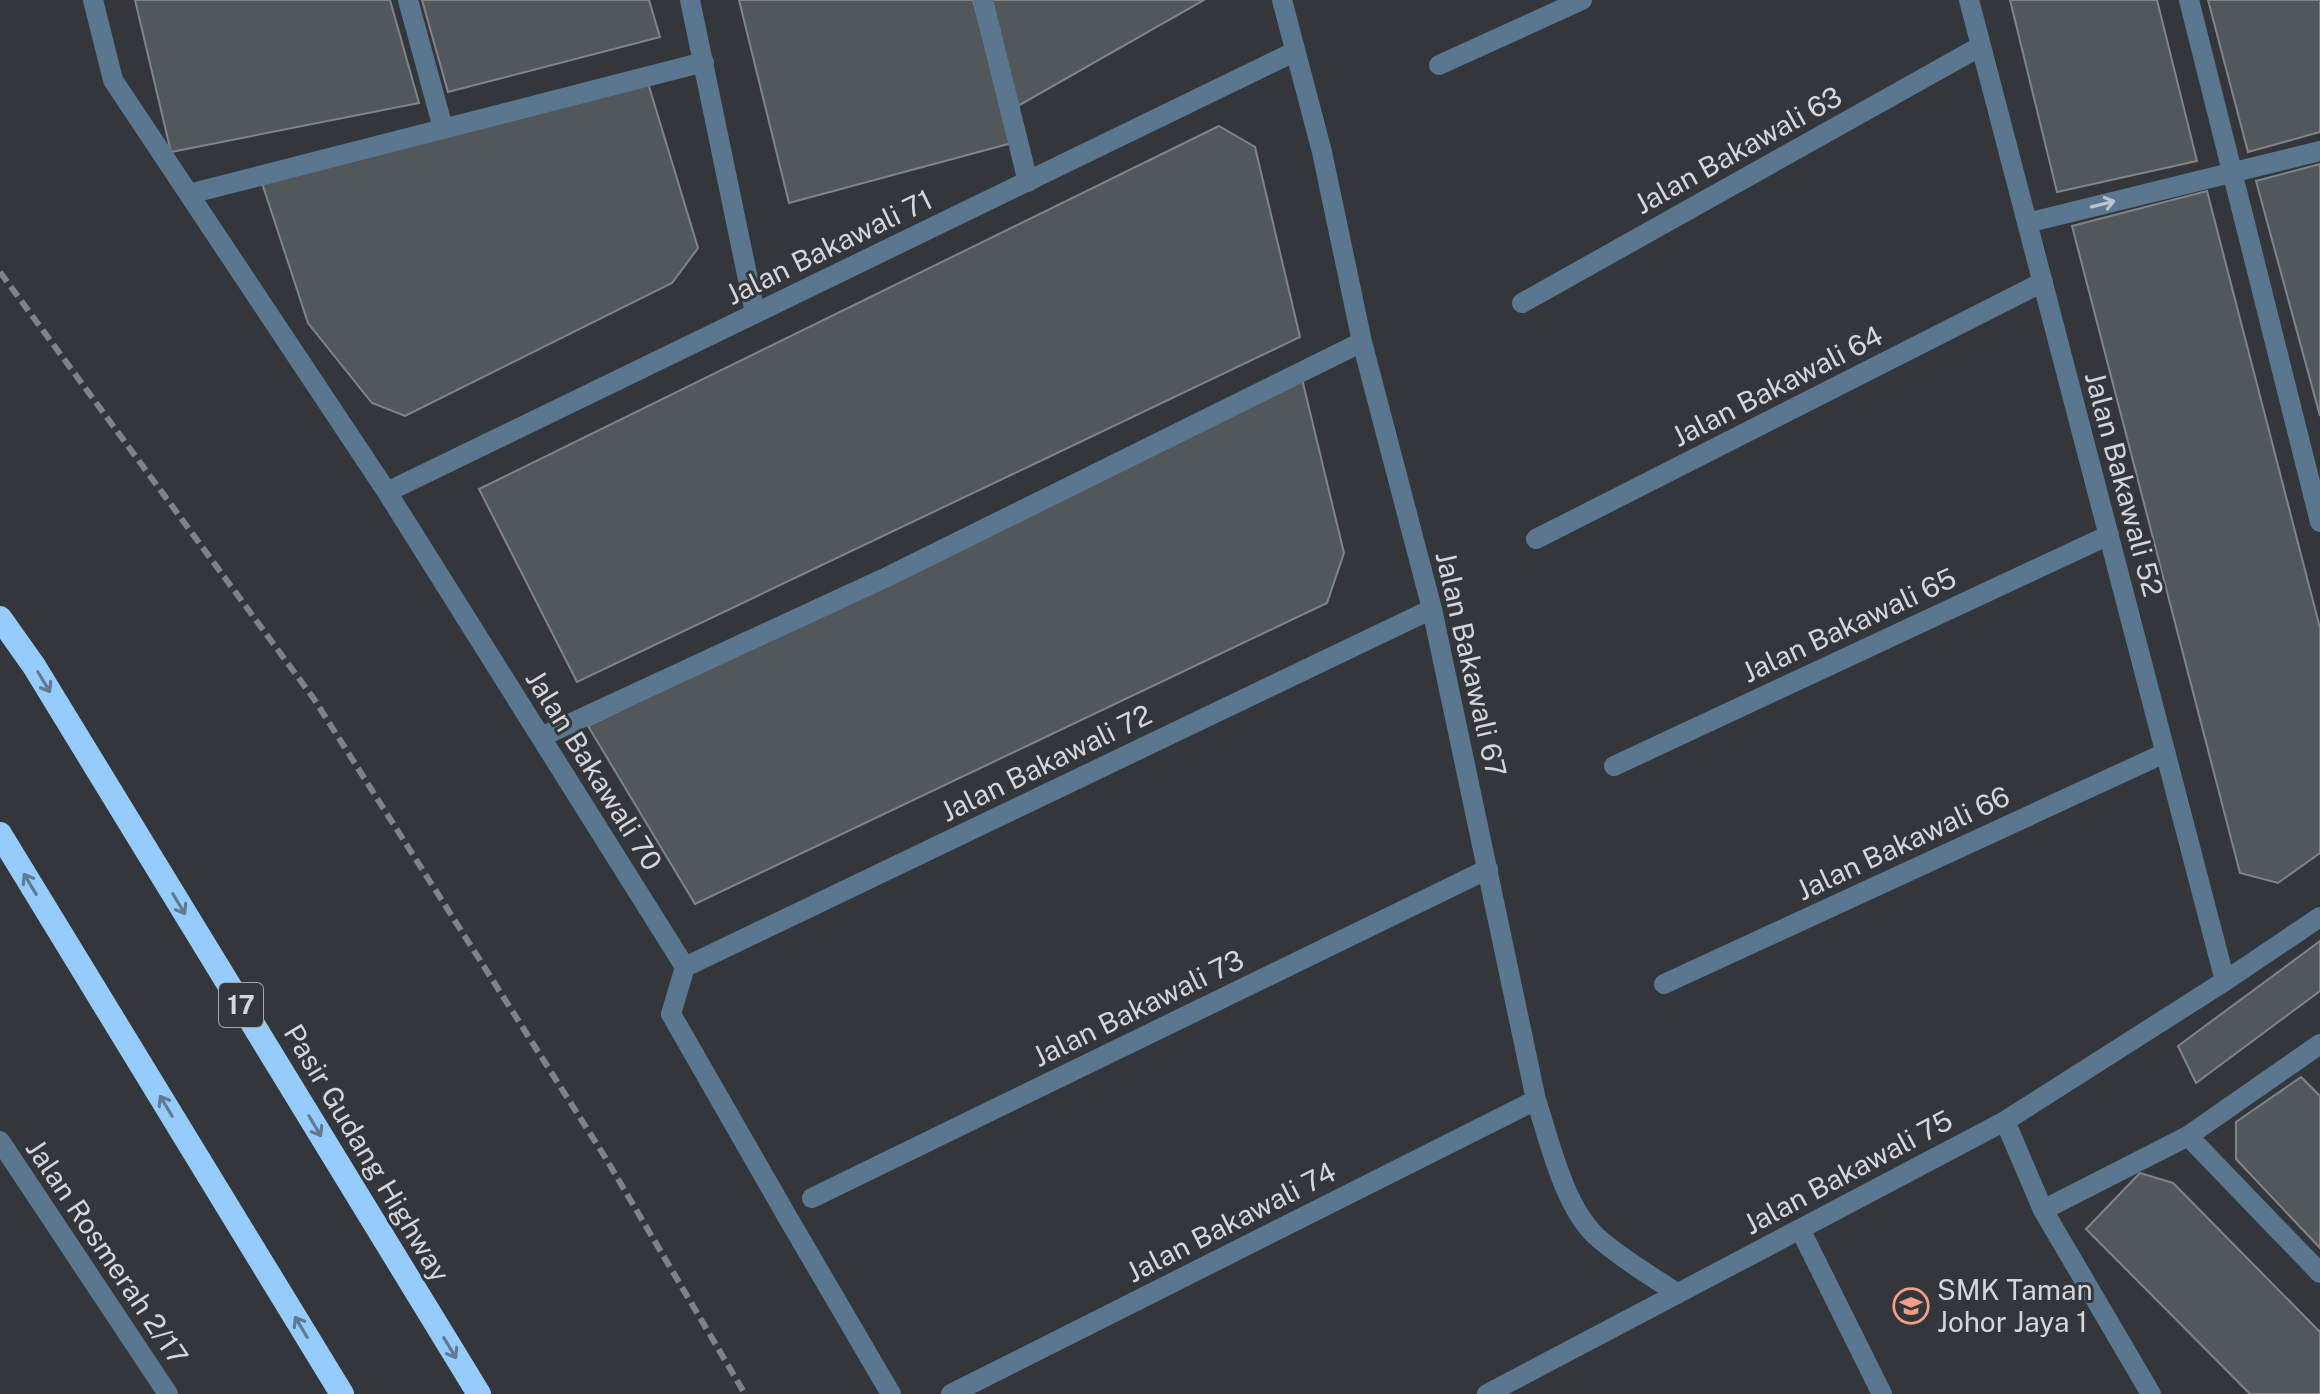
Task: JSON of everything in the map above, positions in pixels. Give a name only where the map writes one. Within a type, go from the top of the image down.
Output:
[{"type":"highway","name":"Pasir Gudang Highway","points":[[0,618],[34,666],[479,1394]]},
{"type":"highway","points":[[0,834],[342,1394]]},
{"type":"street","name":"Jalan Bakawali 70","points":[[93,0],[113,80],[387,492],[685,967]]},
{"type":"street","points":[[408,0],[443,128]]},
{"type":"street","points":[[690,0],[755,313]]},
{"type":"street","points":[[983,0],[1028,182]]},
{"type":"street","name":"Jalan Bakawali 67","points":[[1282,0],[1322,152],[1362,342],[1432,609],[1536,1100],[1561,1176],[1577,1211],[1594,1234],[1606,1244],[1678,1294]]},
{"type":"street","points":[[1439,65],[1582,0]]},
{"type":"street","name":"Jalan Bakawali 52","points":[[1969,0],[2225,981]]},
{"type":"street","points":[[2189,0],[2320,522]]},
{"type":"street","name":"Jalan Bakawali 63","points":[[1522,303],[1981,46]]},
{"type":"street","name":"Jalan Bakawali 71","points":[[387,492],[1294,52]]},
{"type":"street","points":[[189,194],[704,62]]},
{"type":"street","points":[[2027,223],[2320,151]]},
{"type":"street","name":"Jalan Bakawali 64","points":[[1536,539],[2043,282]]},
{"type":"street","points":[[541,737],[889,576],[1362,342]]},
{"type":"street","name":"Jalan Bakawali 65","points":[[1614,766],[2109,535]]},
{"type":"street","name":"Jalan Bakawali 72","points":[[685,967],[1432,609]]},
{"type":"street","name":"Jalan Bakawali 66","points":[[1664,984],[2165,753]]},
{"type":"street","name":"Jalan Bakawali 73","points":[[812,1198],[1488,869]]},
{"type":"street","name":"Jalan Bakawali 75","points":[[1487,1394],[2005,1121],[2320,917]]},
{"type":"street","points":[[685,967],[671,1014],[891,1394]]},
{"type":"street","points":[[2043,1210],[2188,1136],[2320,1044]]},
{"type":"street","name":"Jalan Bakawali 74","points":[[951,1394],[1536,1100]]},
{"type":"street","points":[[2005,1121],[2043,1210],[2151,1394]]},
{"type":"street","points":[[2188,1136],[2320,1273]]},
{"type":"street","name":"Jalan Rosmerah 2/17","points":[[0,1141],[168,1394]]},
{"type":"street","points":[[1800,1229],[1882,1394]]},
{"type":"building","points":[[135,0],[390,0],[419,103],[171,152]]},
{"type":"building","points":[[422,0],[649,0],[660,37],[448,92]]},
{"type":"building","points":[[739,0],[973,0],[1012,143],[789,203]]},
{"type":"building","points":[[990,0],[1204,0],[1016,107]]},
{"type":"building","points":[[2010,0],[2157,0],[2197,161],[2057,192]]},
{"type":"building","points":[[2208,0],[2320,0],[2320,132],[2248,152]]},
{"type":"building","points":[[648,83],[698,248],[672,283],[405,416],[372,403],[308,323],[262,183]]},
{"type":"building","points":[[1219,126],[1255,147],[1300,337],[577,682],[479,489]]},
{"type":"building","points":[[2320,164],[2320,416],[2256,181]]},
{"type":"building","points":[[2207,191],[2320,628],[2320,853],[2278,883],[2240,873],[2072,226]]},
{"type":"building","points":[[1302,379],[1344,553],[1327,603],[695,904],[588,726]]},
{"type":"building","points":[[2320,941],[2320,991],[2196,1083],[2178,1046]]},
{"type":"building","points":[[2301,1077],[2320,1096],[2320,1248],[2236,1159],[2236,1122]]},
{"type":"building","points":[[2140,1173],[2173,1183],[2320,1332],[2320,1394],[2250,1394],[2086,1229]]},
{"type":"railway","points":[[0,272],[314,699],[605,1157],[745,1394]]},
{"type":"place","name":"SMK Taman Johor Jaya 1","points":[[1911,1306]]}]
